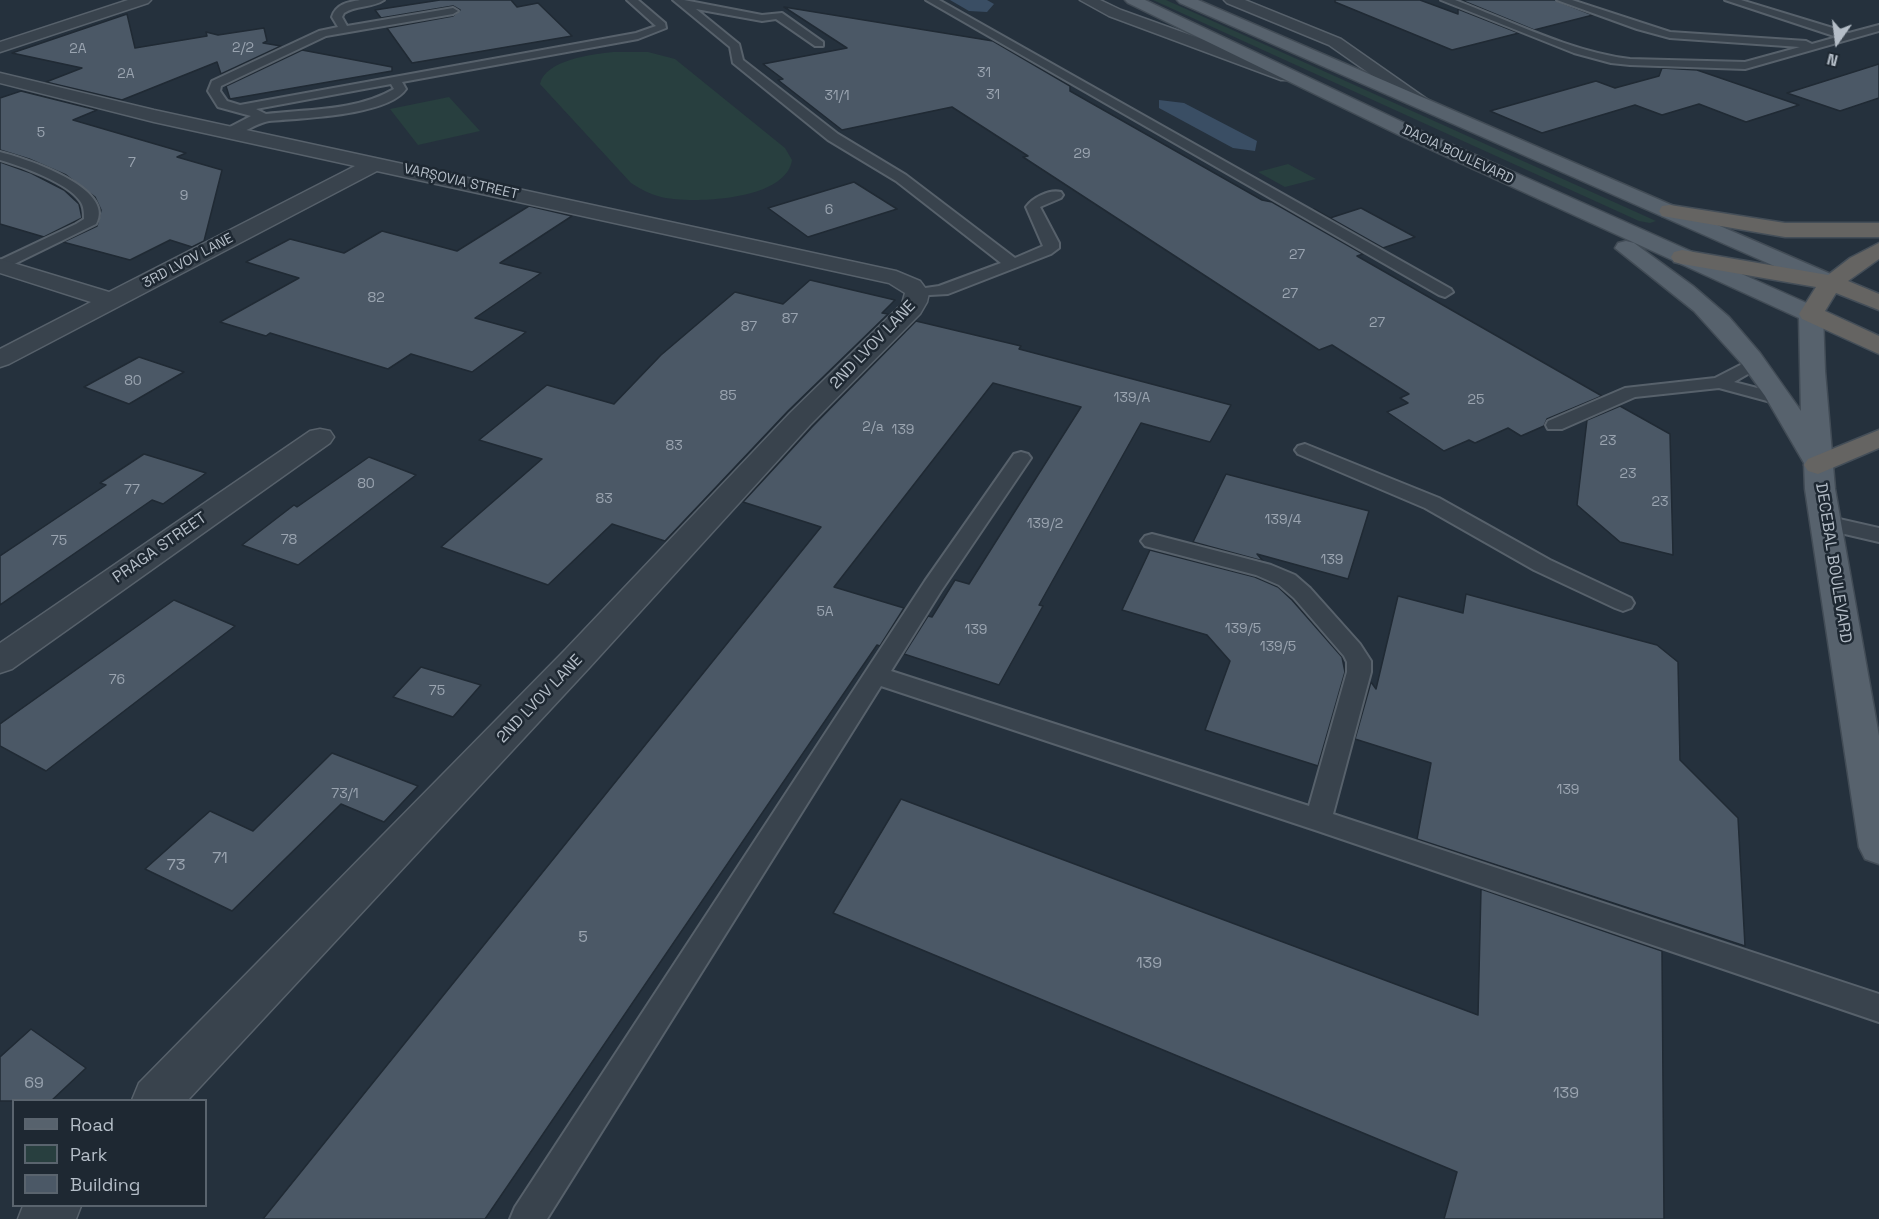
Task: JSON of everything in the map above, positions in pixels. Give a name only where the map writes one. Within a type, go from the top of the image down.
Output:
[{"type":"highway","points":[[1670,212],[1785,230],[1879,230]]},
{"type":"highway","points":[[1811,314],[1818,298],[1846,269],[1879,250]]},
{"type":"highway","points":[[1682,257],[1832,283]]},
{"type":"highway","name":"DACIA BOULEVARD","points":[[1832,283],[1879,303]]},
{"type":"highway","name":"DACIA BOULEVARD","points":[[1811,314],[1879,346]]},
{"type":"highway","points":[[1818,465],[1879,438]]},
{"type":"main road","name":"DACIA BOULEVARD","points":[[1134,0],[1287,76],[1566,206],[1811,314]]},
{"type":"main road","name":"DACIA BOULEVARD","points":[[1185,0],[1832,283]]},
{"type":"main road","points":[[1566,206],[1664,274],[1703,306],[1726,329],[1782,400],[1818,465]]},
{"type":"main road","name":"DACIA BOULEVARD","points":[[1629,233],[1668,229],[1670,212]]},
{"type":"main road","name":"DECEBAL BOULEVARD","points":[[1811,314],[1818,465],[1879,847]]},
{"type":"street","points":[[0,47],[143,0]]},
{"type":"street","name":"DACIA BOULEVARD","points":[[1089,0],[1115,13],[1287,76]]},
{"type":"street","name":"DACIA BOULEVARD","points":[[1232,0],[1335,42],[1422,102]]},
{"type":"street","name":"VARȘOVIA STREET","points":[[0,78],[231,132],[896,278],[912,285],[918,293]]},
{"type":"street","name":"3RD LVOV LANE","points":[[0,359],[376,163]]},
{"type":"street","points":[[0,266],[112,301]]},
{"type":"street","name":"2ND LVOV LANE","points":[[158,1099],[577,659],[800,419],[911,309],[918,300],[918,293]]},
{"type":"street","name":"PRAGA STREET","points":[[0,660],[320,437]]},
{"type":"street","points":[[43,1219],[55,1207]]},
{"type":"lane","points":[[344,29],[337,17],[339,11],[349,5],[379,0]]},
{"type":"lane","points":[[242,108],[638,36],[661,28],[661,25],[632,0]]},
{"type":"lane","points":[[931,0],[1446,292]]},
{"type":"lane","points":[[1446,0],[1578,51],[1611,60],[1745,66],[1826,45],[1879,28]]},
{"type":"lane","points":[[1562,0],[1670,35],[1826,45]]},
{"type":"lane","points":[[1730,0],[1849,37]]},
{"type":"lane","points":[[680,2],[762,18],[778,15],[819,44]]},
{"type":"lane","points":[[680,2],[735,46],[737,61],[833,137],[901,178],[1013,264]]},
{"type":"lane","points":[[231,132],[260,116],[258,112],[222,104],[214,91],[214,85],[317,35],[453,11]]},
{"type":"lane","points":[[255,119],[312,114],[376,103],[398,92],[400,89],[395,80]]},
{"type":"lane","points":[[0,156],[48,174],[86,197],[93,214],[91,221],[81,227],[0,266]]},
{"type":"lane","points":[[918,293],[942,291],[1051,248],[1051,243],[1034,207],[1036,203],[1056,195]]},
{"type":"lane","points":[[1719,383],[1754,363]]},
{"type":"lane","points":[[1555,425],[1632,392],[1719,383],[1782,400]]},
{"type":"lane","points":[[1305,450],[1432,503],[1542,565],[1623,603]]},
{"type":"lane","points":[[527,1219],[933,586],[1022,458]]},
{"type":"lane","points":[[1826,523],[1879,535]]},
{"type":"lane","points":[[1152,541],[1263,570],[1287,580],[1302,593],[1359,661],[1359,672],[1318,820]]},
{"type":"lane","points":[[876,675],[1879,1008]]},
{"type":"green space","points":[[1153,0],[1166,0],[1656,221],[1650,223],[1639,221]]},
{"type":"green space","points":[[648,52],[675,59],[785,148],[792,160],[786,174],[773,184],[756,192],[714,199],[661,197],[631,183],[540,84],[551,69],[560,64],[594,54]]},
{"type":"green space","points":[[449,97],[480,131],[418,145],[390,109]]},
{"type":"green space","points":[[1288,164],[1316,179],[1285,187],[1258,172]]},
{"type":"water","points":[[950,0],[987,0],[994,4],[987,12],[969,11]]},
{"type":"water","points":[[1159,100],[1184,103],[1257,141],[1255,151],[1233,148],[1159,108]]},
{"type":"building","points":[[440,0],[511,0],[517,7],[538,3],[572,36],[412,63],[387,28],[453,16],[460,10],[453,6],[381,18],[375,10]]},
{"type":"building","points":[[1335,0],[1420,0],[1458,14],[1458,9],[1519,33],[1452,50],[1335,2]]},
{"type":"building","points":[[1461,0],[1555,0],[1593,15],[1534,30]]},
{"type":"building","points":[[784,7],[993,41],[1070,86],[1070,91],[1262,200],[1272,202],[1363,254],[1357,256],[1602,396],[1547,419],[1544,426],[1521,436],[1508,428],[1475,443],[1469,440],[1444,451],[1387,412],[1408,403],[1400,398],[1409,394],[1332,345],[1319,350],[1023,157],[1028,156],[952,107],[842,130],[778,80],[783,79],[763,64],[847,48]]},
{"type":"building","points":[[127,14],[135,48],[207,36],[206,32],[218,35],[264,28],[267,41],[263,43],[281,46],[221,74],[217,62],[122,100],[46,82],[82,68],[12,53]]},
{"type":"building","points":[[302,50],[392,67],[392,71],[230,99],[226,86]]},
{"type":"building","points":[[1879,64],[1879,98],[1840,111],[1787,93]]},
{"type":"building","points":[[1662,68],[1697,70],[1799,105],[1746,122],[1699,104],[1662,115],[1635,105],[1542,133],[1490,111],[1596,81],[1615,88],[1659,76]]},
{"type":"building","points":[[21,91],[97,110],[73,120],[186,153],[177,157],[222,170],[204,241],[192,247],[170,240],[130,260],[63,242],[97,226],[101,210],[95,197],[66,175],[29,159],[0,150],[0,98]]},
{"type":"building","points":[[0,162],[31,173],[64,190],[79,204],[82,218],[44,237],[0,224]]},
{"type":"building","points":[[854,182],[897,209],[808,237],[768,208]]},
{"type":"building","points":[[529,206],[572,216],[500,263],[541,273],[475,318],[526,332],[472,372],[411,354],[388,369],[270,333],[266,336],[220,322],[299,278],[246,262],[290,239],[344,253],[382,231],[457,251]]},
{"type":"building","points":[[1361,208],[1415,237],[1383,248],[1314,209],[1330,218]]},
{"type":"building","points":[[810,280],[895,300],[882,313],[888,314],[788,411],[665,541],[612,524],[548,585],[441,547],[542,459],[479,440],[547,385],[614,404],[661,355],[735,292],[783,304]]},
{"type":"building","points":[[916,321],[1021,346],[1019,349],[1231,405],[1210,442],[1141,423],[1039,605],[1043,606],[999,685],[904,654],[928,616],[932,617],[955,580],[969,584],[1081,407],[993,383],[834,587],[904,608],[485,1219],[263,1219],[821,527],[743,502],[812,427]]},
{"type":"building","points":[[139,357],[184,372],[129,404],[84,387]]},
{"type":"building","points":[[1620,406],[1670,434],[1673,555],[1620,542],[1577,505],[1587,420]]},
{"type":"building","points":[[144,454],[206,473],[163,504],[152,500],[0,605],[0,556],[106,485],[100,483]]},
{"type":"building","points":[[369,457],[416,475],[298,565],[242,545],[294,505],[297,507]]},
{"type":"building","points":[[1226,474],[1369,511],[1348,579],[1257,554],[1263,561],[1193,542]]},
{"type":"building","points":[[1150,550],[1255,577],[1278,587],[1342,657],[1345,672],[1318,766],[1205,730],[1230,661],[1207,635],[1122,610]]},
{"type":"building","points":[[1466,594],[1657,645],[1678,662],[1680,760],[1738,818],[1745,946],[1417,839],[1431,763],[1355,739],[1371,682],[1376,689],[1398,596],[1463,613]]},
{"type":"building","points":[[174,600],[235,626],[46,771],[0,746],[0,724]]},
{"type":"building","points":[[421,667],[481,685],[453,717],[393,697]]},
{"type":"building","points":[[332,753],[418,786],[384,822],[341,804],[232,911],[145,869],[210,811],[253,831]]},
{"type":"building","points":[[901,799],[1478,1015],[1481,889],[1662,951],[1664,1219],[1444,1219],[1457,1172],[833,913]]},
{"type":"building","points":[[31,1029],[86,1068],[53,1099],[0,1101],[0,1057]]}]
